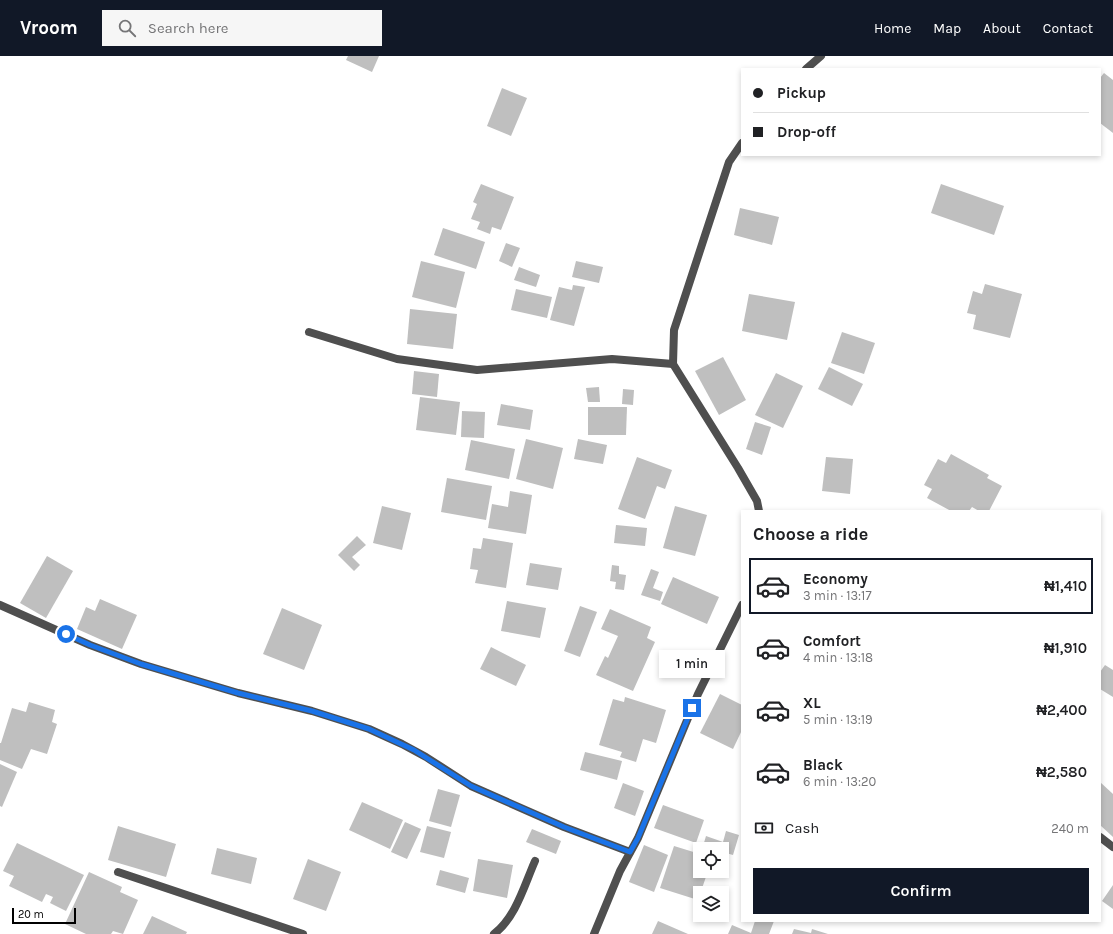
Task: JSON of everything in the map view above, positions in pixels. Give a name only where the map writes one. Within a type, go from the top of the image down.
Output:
[{"type":"street","points":[[807,68],[821,56]]},
{"type":"street","points":[[741,144],[729,162],[674,330],[673,364],[738,468],[757,501],[759,510]]},
{"type":"street","points":[[309,332],[397,359],[477,370],[612,359],[673,364]]},
{"type":"street","points":[[0,605],[90,645],[141,664],[238,693],[312,711],[369,729],[414,750],[471,786],[564,827],[630,852]]},
{"type":"street","points":[[594,934],[620,871],[638,838],[698,694],[741,607]]},
{"type":"street","points":[[1101,838],[1113,847]]},
{"type":"street","points":[[494,934],[501,929],[512,914],[535,861]]},
{"type":"street","points":[[118,872],[303,934]]},
{"type":"building","points":[[348,56],[379,56],[372,72],[346,60]]},
{"type":"building","points":[[1104,73],[1113,80],[1113,133],[1101,124],[1101,77]]},
{"type":"building","points":[[502,88],[527,98],[511,136],[487,126]]},
{"type":"building","points":[[481,184],[514,197],[501,230],[492,227],[490,234],[477,229],[480,222],[471,219],[477,204],[473,202]]},
{"type":"building","points":[[941,184],[1004,206],[994,235],[931,213]]},
{"type":"building","points":[[740,208],[779,217],[772,245],[734,235]]},
{"type":"building","points":[[443,228],[485,242],[476,269],[434,255]]},
{"type":"building","points":[[506,243],[520,248],[512,267],[499,261]]},
{"type":"building","points":[[421,261],[465,272],[456,308],[412,297]]},
{"type":"building","points":[[576,261],[603,267],[599,283],[572,277]]},
{"type":"building","points":[[519,267],[540,275],[536,287],[514,280]]},
{"type":"building","points":[[985,284],[1022,294],[1010,338],[973,329],[976,315],[967,313],[973,291],[982,294]]},
{"type":"building","points":[[573,285],[585,287],[574,326],[550,320],[559,287],[572,290]]},
{"type":"building","points":[[516,289],[552,297],[547,318],[511,310]]},
{"type":"building","points":[[749,294],[795,302],[787,340],[742,331]]},
{"type":"building","points":[[410,309],[457,314],[453,349],[407,344]]},
{"type":"building","points":[[842,332],[875,343],[864,374],[831,363]]},
{"type":"building","points":[[723,357],[746,400],[719,415],[695,371]]},
{"type":"building","points":[[829,367],[863,384],[852,406],[818,389]]},
{"type":"building","points":[[414,371],[439,374],[437,397],[412,394]]},
{"type":"building","points":[[776,373],[803,386],[783,428],[755,415]]},
{"type":"building","points":[[599,387],[600,402],[588,402],[586,388]]},
{"type":"building","points":[[623,389],[634,390],[633,405],[622,404]]},
{"type":"building","points":[[420,397],[460,402],[456,435],[416,430]]},
{"type":"building","points":[[501,404],[533,410],[530,430],[497,425]]},
{"type":"building","points":[[588,407],[627,407],[626,435],[588,435]]},
{"type":"building","points":[[462,411],[485,412],[484,438],[461,437]]},
{"type":"building","points":[[755,422],[771,427],[762,455],[746,449]]},
{"type":"building","points":[[526,439],[563,448],[553,489],[516,479]]},
{"type":"building","points":[[578,439],[607,445],[603,464],[574,459]]},
{"type":"building","points":[[471,440],[515,449],[509,479],[465,470]]},
{"type":"building","points":[[951,454],[989,475],[987,478],[1002,486],[990,510],[977,510],[972,507],[970,510],[949,510],[927,498],[932,489],[924,485],[938,459],[946,463]]},
{"type":"building","points":[[637,457],[672,470],[665,489],[657,486],[645,519],[618,509]]},
{"type":"building","points":[[826,457],[853,459],[850,494],[822,491]]},
{"type":"building","points":[[447,478],[492,486],[486,520],[441,512]]},
{"type":"building","points":[[510,491],[532,495],[526,534],[488,528],[492,504],[508,507]]},
{"type":"building","points":[[382,506],[411,513],[402,550],[373,543]]},
{"type":"building","points":[[675,506],[707,515],[695,556],[663,548]]},
{"type":"building","points":[[616,525],[647,528],[645,546],[614,543]]},
{"type":"building","points":[[357,536],[366,545],[352,557],[360,565],[354,571],[338,555]]},
{"type":"building","points":[[483,538],[513,543],[506,588],[475,583],[478,570],[470,569],[473,548],[481,549]]},
{"type":"building","points":[[47,556],[73,571],[46,618],[20,603]]},
{"type":"building","points":[[530,563],[562,568],[558,590],[526,585]]},
{"type":"building","points":[[612,565],[619,566],[619,574],[626,575],[624,590],[615,589],[616,582],[610,581]]},
{"type":"building","points":[[651,569],[659,572],[653,588],[663,592],[660,601],[641,595]]},
{"type":"building","points":[[673,577],[719,597],[707,624],[661,604]]},
{"type":"building","points":[[100,599],[137,615],[122,649],[77,629],[86,607],[95,611]]},
{"type":"building","points":[[507,601],[546,608],[540,638],[501,631]]},
{"type":"building","points":[[580,606],[597,612],[580,657],[564,651]]},
{"type":"building","points":[[282,608],[322,625],[304,670],[263,654]]},
{"type":"building","points":[[610,609],[651,627],[647,638],[655,642],[633,691],[596,675],[605,656],[608,658],[618,636],[601,629]]},
{"type":"building","points":[[491,647],[526,665],[516,686],[480,669]]},
{"type":"building","points":[[1105,665],[1113,670],[1113,697],[1101,690],[1101,671]]},
{"type":"building","points":[[720,694],[741,704],[741,732],[733,749],[700,733]]},
{"type":"building","points":[[625,697],[666,710],[656,743],[643,739],[636,762],[620,757],[622,752],[599,745],[613,699],[624,702]]},
{"type":"building","points":[[29,702],[55,710],[52,722],[57,724],[47,754],[31,749],[22,769],[0,760],[0,743],[12,708],[26,712]]},
{"type":"building","points":[[585,752],[622,761],[617,780],[580,770]]},
{"type":"building","points":[[0,764],[17,772],[2,807],[0,806]]},
{"type":"building","points":[[623,783],[644,791],[635,816],[614,808]]},
{"type":"building","points":[[1101,783],[1113,794],[1113,837],[1101,826]]},
{"type":"building","points":[[438,789],[460,795],[451,827],[429,821]]},
{"type":"building","points":[[362,802],[403,820],[390,849],[349,830]]},
{"type":"building","points":[[663,805],[704,820],[696,842],[654,828]]},
{"type":"building","points":[[405,822],[421,829],[407,859],[391,852]]},
{"type":"building","points":[[118,826],[176,844],[166,877],[108,860]]},
{"type":"building","points":[[427,826],[451,832],[444,858],[420,852]]},
{"type":"building","points":[[532,829],[561,841],[556,854],[526,842]]},
{"type":"building","points":[[726,831],[739,835],[733,855],[729,854],[729,842],[723,842]]},
{"type":"building","points":[[706,836],[723,842],[704,842]]},
{"type":"building","points":[[17,843],[84,875],[66,911],[50,903],[53,897],[46,894],[42,902],[9,886],[14,876],[3,871]]},
{"type":"building","points":[[644,845],[668,855],[654,892],[629,882]]},
{"type":"building","points":[[674,846],[693,852],[693,878],[706,878],[703,886],[693,886],[693,898],[660,888]]},
{"type":"building","points":[[217,848],[257,858],[251,884],[211,874]]},
{"type":"building","points":[[308,859],[341,872],[326,911],[293,899]]},
{"type":"building","points":[[478,859],[513,865],[507,898],[473,891]]},
{"type":"building","points":[[440,870],[469,878],[465,893],[436,885]]},
{"type":"building","points":[[89,872],[122,887],[120,892],[138,900],[123,934],[113,931],[111,934],[86,934],[65,924]]},
{"type":"building","points":[[1113,885],[1113,909],[1102,901]]},
{"type":"building","points":[[152,916],[187,932],[186,934],[143,934]]},
{"type":"building","points":[[658,921],[688,934],[652,934]]},
{"type":"building","points":[[755,922],[774,922],[769,934],[728,934],[732,925],[751,933]]},
{"type":"building","points":[[794,929],[811,933],[812,929],[828,934],[792,934]]},
{"type":"route","points":[[66,634],[90,645],[141,664],[238,693],[312,711],[369,729],[414,750],[471,786],[564,827],[630,852],[638,838],[692,708]]}]
